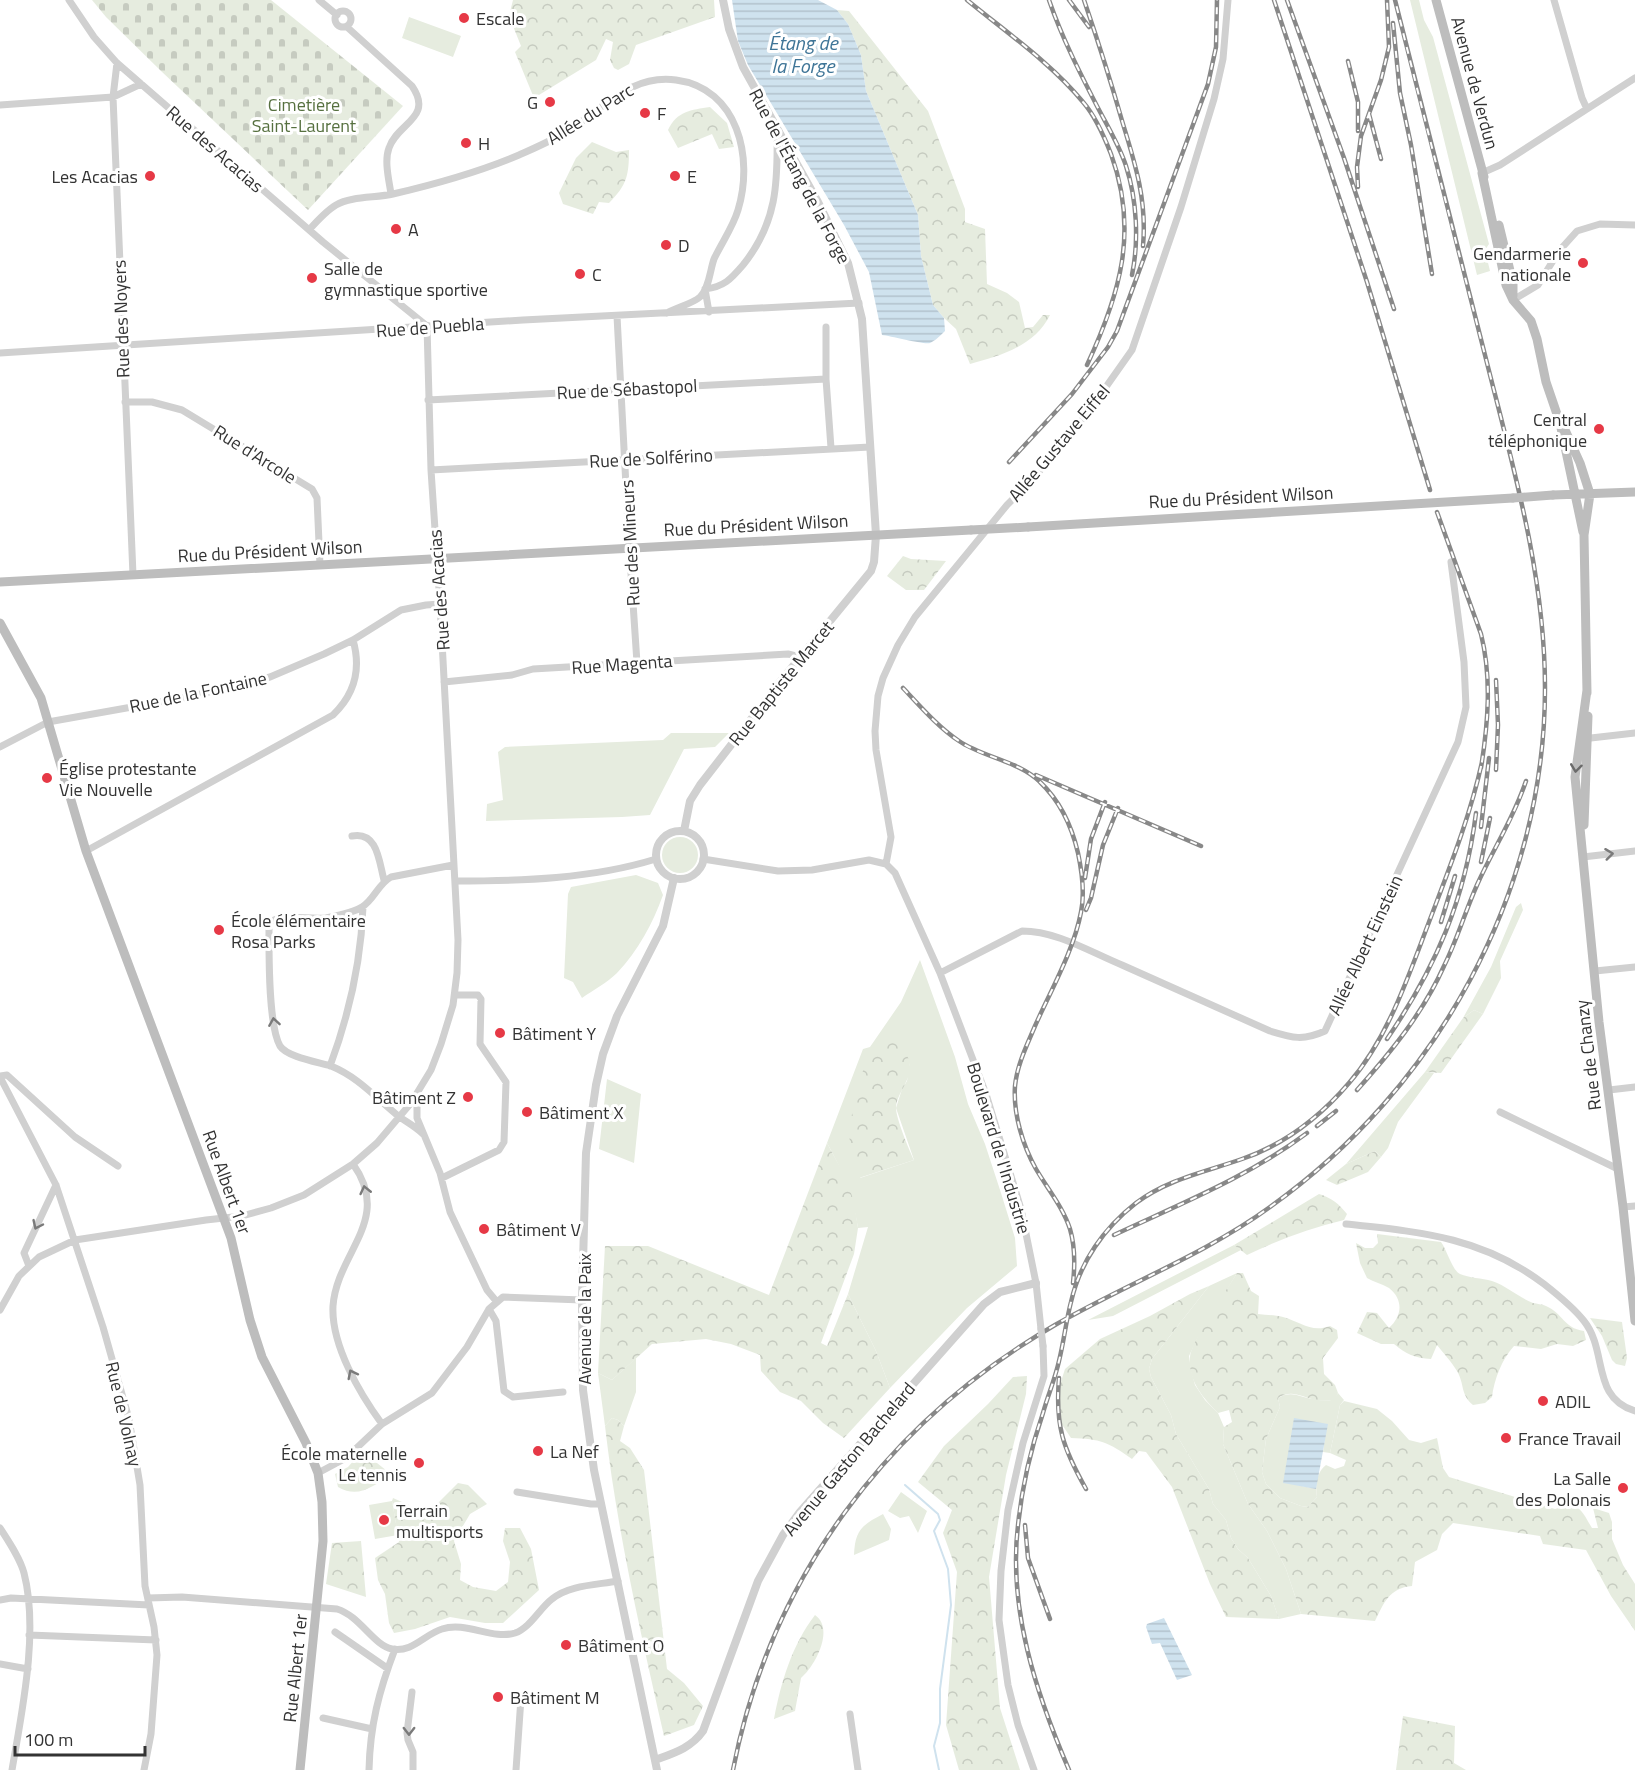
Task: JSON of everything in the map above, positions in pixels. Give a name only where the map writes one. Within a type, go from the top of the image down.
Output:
[{"type":"main road","name":"Avenue de Verdun","points":[[1436,0],[1482,173],[1506,285],[1513,300],[1531,321],[1546,382],[1560,423],[1574,495]]},
{"type":"main road","name":"Avenue de Verdun","points":[[1560,423],[1580,463],[1590,494]]},
{"type":"main road","name":"Rue du Président Wilson","points":[[0,582],[1635,492]]},
{"type":"main road","name":"Rue de Chanzy","points":[[1590,494],[1584,535],[1587,690],[1584,739],[1583,857],[1618,1169],[1633,1278],[1635,1321]]},
{"type":"main road","name":"Rue de Chanzy","points":[[1574,495],[1584,535]]},
{"type":"main road","name":"Rue Albert 1er","points":[[0,622],[37,689],[86,851],[223,1218],[239,1267],[250,1320],[262,1357],[306,1443],[318,1473],[322,1502],[323,1541],[300,1770]]},
{"type":"street","name":"Rue des Acacias","points":[[29,1266],[39,1257],[75,1240],[258,1213],[314,1190],[353,1164],[377,1143],[400,1117],[431,1070],[441,1044],[454,995],[458,940],[431,470],[427,326],[309,230],[117,63],[94,37],[69,0]]},
{"type":"street","points":[[319,0],[336,15]]},
{"type":"street","name":"Rue de l'Étang de la Forge","points":[[723,0],[734,46],[777,131],[837,238],[848,263],[859,303],[866,360],[876,535]]},
{"type":"street","name":"Allée Gustave Eiffel","points":[[886,864],[891,837],[876,750],[875,731],[878,696],[890,662],[906,630],[922,608],[1007,505],[1034,479],[1089,411],[1132,350],[1181,207],[1214,99],[1222,59],[1228,0]]},
{"type":"street","points":[[1554,0],[1587,109]]},
{"type":"street","points":[[336,15],[343,11],[350,15],[351,22],[346,27]]},
{"type":"street","points":[[336,15],[337,24],[346,27],[412,86],[418,95],[417,112],[413,121],[396,134],[388,151],[391,194]]},
{"type":"street","name":"Rue des Noyers","points":[[117,63],[113,97],[133,575]]},
{"type":"street","points":[[1482,173],[1500,165],[1635,78]]},
{"type":"street","name":"Allée du Parc","points":[[309,230],[336,205],[345,201],[391,194],[448,180],[520,155],[571,129],[614,97],[636,85],[650,80],[679,81],[710,94],[723,106],[738,130],[742,144],[744,176],[738,211],[714,260],[705,289],[700,297]]},
{"type":"street","points":[[0,105],[113,97],[141,84]]},
{"type":"street","points":[[705,289],[718,287],[729,280],[746,261],[763,234],[770,217],[778,182],[777,131]]},
{"type":"street","points":[[1513,300],[1538,285],[1559,251],[1577,231],[1600,224],[1635,225]]},
{"type":"street","name":"Allée du Parc","points":[[705,289],[709,312]]},
{"type":"street","points":[[665,314],[700,297],[700,312]]},
{"type":"street","name":"Rue de Puebla","points":[[0,353],[427,326],[859,303]]},
{"type":"street","name":"Rue des Mineurs","points":[[617,316],[629,549],[638,663]]},
{"type":"street","points":[[826,327],[826,379],[831,448]]},
{"type":"street","name":"Rue de Sébastopol","points":[[428,400],[826,379]]},
{"type":"street","name":"Rue d'Arcole","points":[[125,402],[152,402],[182,410],[312,489],[317,498],[320,565]]},
{"type":"street","name":"Rue de Solférino","points":[[431,470],[870,447]]},
{"type":"street","name":"Rue Baptiste Marcet","points":[[684,831],[692,796],[800,657],[871,571],[876,535]]},
{"type":"street","name":"Allée Albert Einstein","points":[[940,973],[1022,931],[1036,931],[1047,933],[1270,1031],[1294,1038],[1311,1038],[1325,1031],[1458,742],[1466,707],[1464,662],[1451,562]]},
{"type":"street","name":"Rue de la Fontaine","points":[[0,747],[48,722],[188,697],[251,682],[306,662],[353,640],[400,610],[440,604]]},
{"type":"street","points":[[86,851],[333,715],[348,698],[353,687],[358,663],[353,640]]},
{"type":"street","name":"Rue Magenta","points":[[444,682],[501,677],[533,669],[788,654],[800,657]]},
{"type":"street","points":[[1584,739],[1635,733]]},
{"type":"street","points":[[684,831],[700,841],[704,859],[698,871],[693,875],[680,879],[674,878],[662,871],[656,859],[658,844],[669,834],[684,831]]},
{"type":"street","points":[[352,836],[361,834],[375,843],[384,880]]},
{"type":"street","points":[[1583,857],[1635,851]]},
{"type":"street","points":[[454,881],[572,876],[626,867],[656,859]]},
{"type":"street","points":[[704,859],[778,871],[812,870],[870,860],[886,864]]},
{"type":"street","name":"Boulevard de l'Industrie","points":[[886,864],[902,884],[940,973],[986,1094],[1021,1209],[1036,1283],[1044,1376],[1023,1443],[1008,1510],[1001,1571],[999,1620],[1008,1685],[1018,1725],[1034,1770]]},
{"type":"street","points":[[423,1134],[355,1079],[330,1066],[287,1052],[280,1047],[270,980],[268,927],[275,918],[327,918],[363,907],[384,880],[401,874],[453,865]]},
{"type":"street","name":"Avenue de la Paix","points":[[657,1770],[600,1504],[583,1390],[582,1300],[586,1153],[596,1085],[603,1054],[617,1016],[663,926],[674,878]]},
{"type":"street","points":[[330,1066],[345,1025],[362,930],[363,907]]},
{"type":"street","points":[[1595,971],[1635,967]]},
{"type":"street","points":[[442,1178],[499,1150],[504,1142],[505,1128],[506,1082],[480,1044],[481,999],[474,994],[454,995]]},
{"type":"street","points":[[0,1077],[7,1075],[75,1137],[118,1166]]},
{"type":"street","name":"Rue de Volnay","points":[[0,1077],[56,1185],[103,1327],[129,1419],[140,1485],[143,1571],[156,1640],[157,1669],[151,1734],[144,1770]]},
{"type":"street","points":[[1609,1090],[1635,1087]]},
{"type":"street","points":[[417,1094],[417,1118],[442,1178],[450,1212],[487,1290],[496,1302]]},
{"type":"street","points":[[1500,1112],[1618,1169]]},
{"type":"street","points":[[353,1164],[363,1179],[367,1215],[360,1237],[343,1270],[336,1291],[333,1305],[334,1327],[340,1348],[353,1375],[382,1424]]},
{"type":"street","points":[[1,1306],[19,1276],[29,1266],[24,1253],[56,1185]]},
{"type":"street","points":[[1623,1207],[1635,1206]]},
{"type":"street","points":[[1346,1224],[1417,1232],[1465,1242],[1504,1258],[1523,1269],[1561,1297],[1586,1323],[1598,1349],[1607,1388],[1612,1398],[1624,1408],[1635,1412]]},
{"type":"street","name":"Avenue Gaston Bachelard","points":[[655,1760],[685,1748],[703,1731],[758,1581],[783,1535],[800,1512],[984,1304],[1000,1292],[1036,1283]]},
{"type":"street","points":[[318,1473],[346,1458],[382,1424],[422,1400],[436,1388],[467,1347],[489,1309],[503,1297],[582,1300]]},
{"type":"street","points":[[489,1309],[496,1321],[506,1394],[513,1397],[563,1392]]},
{"type":"street","points":[[517,1492],[600,1504]]},
{"type":"street","points":[[0,1528],[24,1572],[28,1600],[27,1669],[12,1770]]},
{"type":"street","points":[[0,1600],[11,1598],[148,1601],[182,1597],[337,1609],[351,1615],[383,1644],[395,1649],[408,1648],[438,1630],[449,1627],[505,1634],[516,1633],[560,1593],[618,1581]]},
{"type":"street","points":[[335,1632],[387,1668]]},
{"type":"street","points":[[29,1635],[156,1640]]},
{"type":"street","points":[[369,1770],[377,1697],[395,1649]]},
{"type":"street","points":[[0,1664],[27,1669]]},
{"type":"street","points":[[412,1692],[407,1733],[413,1752],[413,1770]]},
{"type":"street","points":[[516,1770],[521,1698]]},
{"type":"street","points":[[850,1714],[858,1770]]},
{"type":"street","points":[[323,1718],[372,1729]]},
{"type":"green space","name":"Cimetière Saint-Laurent","points":[[92,0],[271,0],[403,106],[308,210],[161,71],[106,17]]},
{"type":"green space","points":[[513,0],[714,0],[715,17],[636,45],[629,64],[618,70],[614,68],[610,60],[613,42],[606,39],[596,60],[534,98],[515,52],[521,46],[509,16]]},
{"type":"green space","points":[[1410,0],[1419,0],[1424,20],[1433,37],[1489,244],[1485,250],[1490,271],[1477,275]]},
{"type":"green space","points":[[837,10],[849,11],[928,111],[965,209],[965,222],[985,229],[987,284],[1007,293],[1019,302],[1025,328],[1033,327],[1043,315],[1050,315],[1035,335],[1016,348],[970,364],[956,329],[933,305],[921,256],[918,215],[866,91],[861,55],[848,24]]},
{"type":"green space","points":[[409,17],[461,36],[453,57],[402,38]]},
{"type":"green space","points":[[710,107],[727,123],[734,147],[719,149],[712,134],[678,148],[668,130],[672,124],[680,115]]},
{"type":"green space","points":[[592,142],[616,152],[629,150],[626,179],[620,191],[609,203],[599,202],[593,214],[563,204],[559,193],[576,158]]},
{"type":"green space","points":[[903,556],[911,559],[946,561],[924,590],[906,590],[887,576]]},
{"type":"green space","points":[[671,733],[729,733],[715,747],[684,749],[650,815],[486,821],[487,804],[503,800],[498,752],[505,747],[663,740]]},
{"type":"green space","points":[[680,837],[692,843],[698,855],[692,867],[680,873],[668,867],[662,855],[668,843]]},
{"type":"green space","points":[[636,875],[658,883],[663,895],[655,916],[638,946],[617,973],[582,998],[573,982],[564,978],[568,894],[571,887]]},
{"type":"green space","points":[[1521,903],[1523,910],[1500,961],[1501,978],[1483,1014],[1474,1010],[1463,1018],[1491,967],[1516,907]]},
{"type":"green space","points":[[920,960],[955,1057],[968,1104],[985,1144],[1001,1193],[1015,1238],[1017,1266],[967,1308],[890,1388],[876,1351],[848,1294],[868,1227],[858,1228],[847,1184],[827,1143],[863,1049],[870,1047],[901,1002]],"holes":[[[910,1063],[907,1081],[896,1108],[914,1160],[860,1178]]]},
{"type":"green space","points":[[1474,1010],[1483,1014],[1441,1073],[1425,1072],[1463,1018]]},
{"type":"green space","points":[[887,1037],[903,1050],[909,1061],[909,1074],[896,1108],[900,1126],[914,1160],[859,1178],[850,1148],[852,1114],[870,1048]]},
{"type":"green space","points":[[1425,1072],[1434,1073],[1398,1122],[1388,1148],[1381,1157],[1375,1151],[1346,1164]]},
{"type":"green space","points":[[607,1079],[641,1094],[634,1163],[599,1149]]},
{"type":"green space","points":[[827,1143],[846,1178],[854,1202],[858,1228],[854,1254],[821,1343],[827,1346],[848,1294],[876,1351],[890,1388],[844,1438],[823,1423],[801,1401],[780,1392],[761,1371],[760,1355],[731,1344],[706,1339],[652,1344],[612,1380],[598,1373],[605,1246],[648,1246],[769,1295]]},
{"type":"green space","points":[[1375,1151],[1381,1157],[1368,1172],[1337,1185],[1326,1180],[1346,1164]]},
{"type":"green space","points":[[1319,1194],[1331,1199],[1341,1207],[1347,1214],[1344,1220],[1294,1235],[1247,1255],[1234,1245]]},
{"type":"green space","points":[[1377,1234],[1441,1242],[1457,1272],[1492,1281],[1528,1301],[1552,1309],[1567,1324],[1584,1331],[1586,1340],[1573,1346],[1557,1344],[1541,1349],[1514,1346],[1499,1370],[1492,1397],[1485,1403],[1473,1405],[1464,1393],[1457,1371],[1437,1345],[1431,1359],[1411,1355],[1394,1344],[1381,1344],[1357,1333],[1367,1312],[1377,1313],[1389,1328],[1399,1313],[1399,1303],[1394,1293],[1389,1288],[1367,1278],[1360,1263],[1356,1243],[1365,1248],[1373,1248],[1378,1243]]},
{"type":"green space","points":[[1234,1245],[1241,1250],[1113,1316],[1088,1320]]},
{"type":"green space","points":[[1237,1273],[1189,1356],[1195,1385],[1218,1413],[1224,1427],[1223,1444],[1248,1504],[1267,1531],[1286,1569],[1301,1614],[1279,1619],[1271,1596],[1248,1558],[1231,1538],[1226,1520],[1213,1504],[1209,1489],[1176,1434],[1171,1415],[1149,1369],[1152,1359],[1209,1286]]},
{"type":"green space","points":[[1237,1273],[1243,1273],[1251,1291],[1259,1296],[1258,1314],[1283,1317],[1312,1328],[1330,1326],[1337,1330],[1338,1338],[1323,1358],[1324,1374],[1335,1385],[1338,1393],[1335,1400],[1315,1400],[1296,1394],[1283,1395],[1278,1398],[1280,1407],[1266,1439],[1262,1472],[1266,1484],[1280,1498],[1308,1507],[1317,1497],[1317,1480],[1323,1468],[1326,1465],[1335,1469],[1344,1466],[1346,1460],[1330,1453],[1340,1405],[1344,1401],[1377,1409],[1392,1421],[1409,1440],[1421,1443],[1437,1438],[1443,1468],[1449,1477],[1555,1509],[1570,1506],[1578,1508],[1592,1528],[1598,1528],[1593,1508],[1609,1513],[1612,1522],[1612,1539],[1623,1565],[1635,1584],[1635,1631],[1611,1596],[1586,1550],[1543,1544],[1540,1536],[1453,1523],[1442,1534],[1437,1550],[1415,1562],[1412,1586],[1404,1587],[1393,1593],[1375,1621],[1301,1614],[1286,1569],[1267,1531],[1248,1504],[1223,1444],[1224,1427],[1232,1422],[1229,1410],[1218,1413],[1202,1395],[1191,1374],[1190,1357],[1196,1340]]},
{"type":"green space","points":[[1209,1286],[1152,1359],[1149,1369],[1171,1415],[1176,1434],[1209,1489],[1213,1504],[1226,1520],[1231,1538],[1248,1558],[1271,1596],[1279,1619],[1226,1617],[1210,1584],[1172,1487],[1146,1452],[1139,1451],[1132,1459],[1104,1442],[1071,1438],[1059,1420],[1056,1397],[1065,1369],[1100,1339]]},
{"type":"green space","points":[[1590,1318],[1622,1322],[1627,1358],[1625,1366],[1616,1364],[1612,1360],[1602,1336]]},
{"type":"green space","points":[[636,1358],[636,1392],[624,1426],[612,1418],[605,1426],[598,1373],[612,1380]]},
{"type":"green space","points":[[1027,1376],[1026,1394],[1006,1475],[989,1577],[1000,1708],[1020,1770],[959,1770],[946,1725],[957,1572],[943,1533],[952,1510],[918,1482],[944,1446],[1013,1377]]},
{"type":"green space","points":[[1338,1393],[1344,1400],[1340,1405],[1330,1453],[1323,1452],[1327,1424],[1283,1482],[1316,1489],[1317,1497],[1308,1507],[1280,1498],[1266,1484],[1262,1472],[1266,1439],[1280,1407],[1278,1398],[1292,1394],[1318,1400],[1334,1400]]},
{"type":"green space","points":[[612,1418],[624,1426],[620,1441],[630,1448],[644,1470],[667,1669],[684,1683],[703,1706],[694,1725],[664,1736],[630,1582],[616,1504],[605,1426]]},
{"type":"green space","points":[[362,1451],[392,1475],[365,1490],[352,1492],[338,1487],[335,1474],[348,1467]]},
{"type":"green space","points":[[458,1483],[468,1485],[487,1504],[470,1514],[454,1541],[461,1564],[460,1580],[473,1587],[496,1591],[508,1582],[510,1562],[503,1541],[505,1528],[520,1528],[531,1549],[539,1590],[503,1623],[485,1623],[450,1617],[415,1629],[394,1633],[389,1623],[385,1594],[378,1580],[375,1558],[399,1542],[393,1498],[420,1510],[437,1504]]},
{"type":"green space","points":[[901,1492],[927,1511],[918,1533],[909,1516],[900,1518],[888,1511]]},
{"type":"green space","name":"Terrain multisports","points":[[392,1501],[398,1535],[375,1539],[369,1505]]},
{"type":"green space","points":[[883,1514],[891,1529],[889,1540],[854,1555],[856,1540],[861,1529]]},
{"type":"green space","points":[[361,1541],[366,1597],[326,1584],[332,1543]]},
{"type":"green space","points":[[815,1615],[821,1621],[823,1629],[821,1647],[812,1665],[801,1678],[795,1711],[774,1719],[788,1664]]},
{"type":"green space","points":[[1403,1716],[1455,1726],[1454,1763],[1466,1770],[1396,1770]]},
{"type":"water","name":"Étang de la Forge","points":[[732,0],[818,0],[837,10],[848,24],[861,55],[866,91],[918,215],[921,256],[933,305],[944,318],[945,331],[932,342],[922,343],[882,335],[869,272],[844,225],[748,65],[738,41]]},
{"type":"water","points":[[1294,1418],[1328,1424],[1316,1489],[1283,1483]]},
{"type":"water","points":[[1164,1618],[1192,1675],[1177,1680],[1160,1643],[1152,1644],[1147,1624]]},
{"type":"waterway","points":[[905,1485],[938,1514],[940,1520],[934,1531],[948,1569],[951,1605],[940,1689],[940,1723],[934,1746],[939,1770]]},
{"type":"railway","points":[[967,0],[1057,74],[1092,114],[1111,154],[1124,209],[1122,262],[1109,313],[1087,365]]},
{"type":"railway","points":[[1049,0],[1072,55],[1117,144],[1130,179],[1136,220],[1136,248],[1132,275]]},
{"type":"railway","points":[[1069,0],[1089,27]]},
{"type":"railway","points":[[1084,0],[1136,169],[1142,199],[1143,246]]},
{"type":"railway","points":[[1009,462],[1072,394],[1108,347],[1117,331],[1208,84],[1216,47],[1217,0]]},
{"type":"railway","points":[[1274,0],[1367,282],[1430,490]]},
{"type":"railway","points":[[1287,0],[1344,158],[1394,309]]},
{"type":"railway","points":[[1358,187],[1357,167],[1361,136],[1381,80],[1389,47],[1387,0]]},
{"type":"railway","points":[[733,1770],[751,1700],[775,1634],[807,1571],[845,1512],[889,1458],[939,1409],[994,1364],[1055,1325],[1219,1240],[1270,1207],[1329,1159],[1383,1105],[1430,1045],[1470,980],[1502,912],[1525,839],[1540,765],[1545,688],[1540,605],[1517,484],[1395,0]]},
{"type":"railway","points":[[1393,23],[1400,93],[1432,274]]},
{"type":"railway","points":[[1348,61],[1358,102],[1358,131]]},
{"type":"railway","points":[[1369,114],[1381,159]]},
{"type":"railway","points":[[1437,512],[1481,634],[1487,667],[1486,735],[1481,768]]},
{"type":"railway","points":[[1496,680],[1498,725],[1496,770]]},
{"type":"railway","points":[[903,688],[937,723],[959,741],[1022,769],[1040,782],[1059,806],[1069,824],[1075,843],[1083,890],[1078,926],[1068,955],[1023,1055],[1015,1086],[1017,1119],[1027,1150],[1070,1229],[1074,1256],[1073,1283]]},
{"type":"railway","points":[[1481,827],[1489,758]]},
{"type":"railway","points":[[1069,1770],[1046,1711],[1027,1650],[1017,1588],[1016,1556],[1018,1525],[1027,1468],[1057,1368],[1071,1302],[1080,1273],[1104,1235],[1136,1203],[1174,1182],[1242,1159],[1272,1146],[1313,1118],[1349,1083],[1375,1047],[1405,985],[1458,843],[1482,762]]},
{"type":"railway","points":[[1036,775],[1201,846]]},
{"type":"railway","points":[[1357,1090],[1405,1031],[1436,983],[1477,885],[1515,809],[1526,781]]},
{"type":"railway","points":[[1085,878],[1091,839],[1105,802]]},
{"type":"railway","points":[[1086,910],[1091,898],[1103,845],[1118,808]]},
{"type":"railway","points":[[1387,1039],[1420,986],[1446,932],[1464,875],[1476,813]]},
{"type":"railway","points":[[1481,862],[1490,818]]},
{"type":"railway","points":[[1441,922],[1455,876]]},
{"type":"railway","points":[[1317,1126],[1336,1111]]},
{"type":"railway","points":[[1114,1235],[1237,1176],[1307,1133]]},
{"type":"railway","points":[[1059,1378],[1058,1410],[1062,1436],[1086,1489]]},
{"type":"railway","points":[[1025,1525],[1028,1558],[1050,1619]]},
{"type":"place","name":"Escale","points":[[464,18]]},
{"type":"place","name":"G","points":[[550,102]]},
{"type":"place","name":"F","points":[[645,113]]},
{"type":"place","name":"H","points":[[466,143]]},
{"type":"place","name":"Les Acacias","points":[[150,176]]},
{"type":"place","name":"E","points":[[675,176]]},
{"type":"place","name":"A","points":[[396,229]]},
{"type":"place","name":"D","points":[[666,245]]},
{"type":"place","name":"Gendarmerie nationale","points":[[1583,263]]},
{"type":"place","name":"C","points":[[580,274]]},
{"type":"place","name":"Salle de gymnastique sportive","points":[[312,278]]},
{"type":"place","name":"Central téléphonique","points":[[1599,429]]},
{"type":"place","name":"Église protestante Vie Nouvelle","points":[[47,778]]},
{"type":"place","name":"École élémentaire Rosa Parks","points":[[219,930]]},
{"type":"place","name":"Bâtiment Y","points":[[500,1033]]},
{"type":"place","name":"Bâtiment Z","points":[[468,1097]]},
{"type":"place","name":"Bâtiment X","points":[[527,1112]]},
{"type":"place","name":"Bâtiment V","points":[[484,1229]]},
{"type":"place","name":"ADIL","points":[[1543,1401]]},
{"type":"place","name":"France Travail","points":[[1506,1438]]},
{"type":"place","name":"La Nef","points":[[538,1451]]},
{"type":"place","name":"École maternelle Le tennis","points":[[419,1463]]},
{"type":"place","name":"La Salle des Polonais","points":[[1623,1488]]},
{"type":"place","name":"Terrain multisports","points":[[384,1520]]},
{"type":"place","name":"Bâtiment O","points":[[566,1645]]},
{"type":"place","name":"Bâtiment M","points":[[498,1697]]}]
